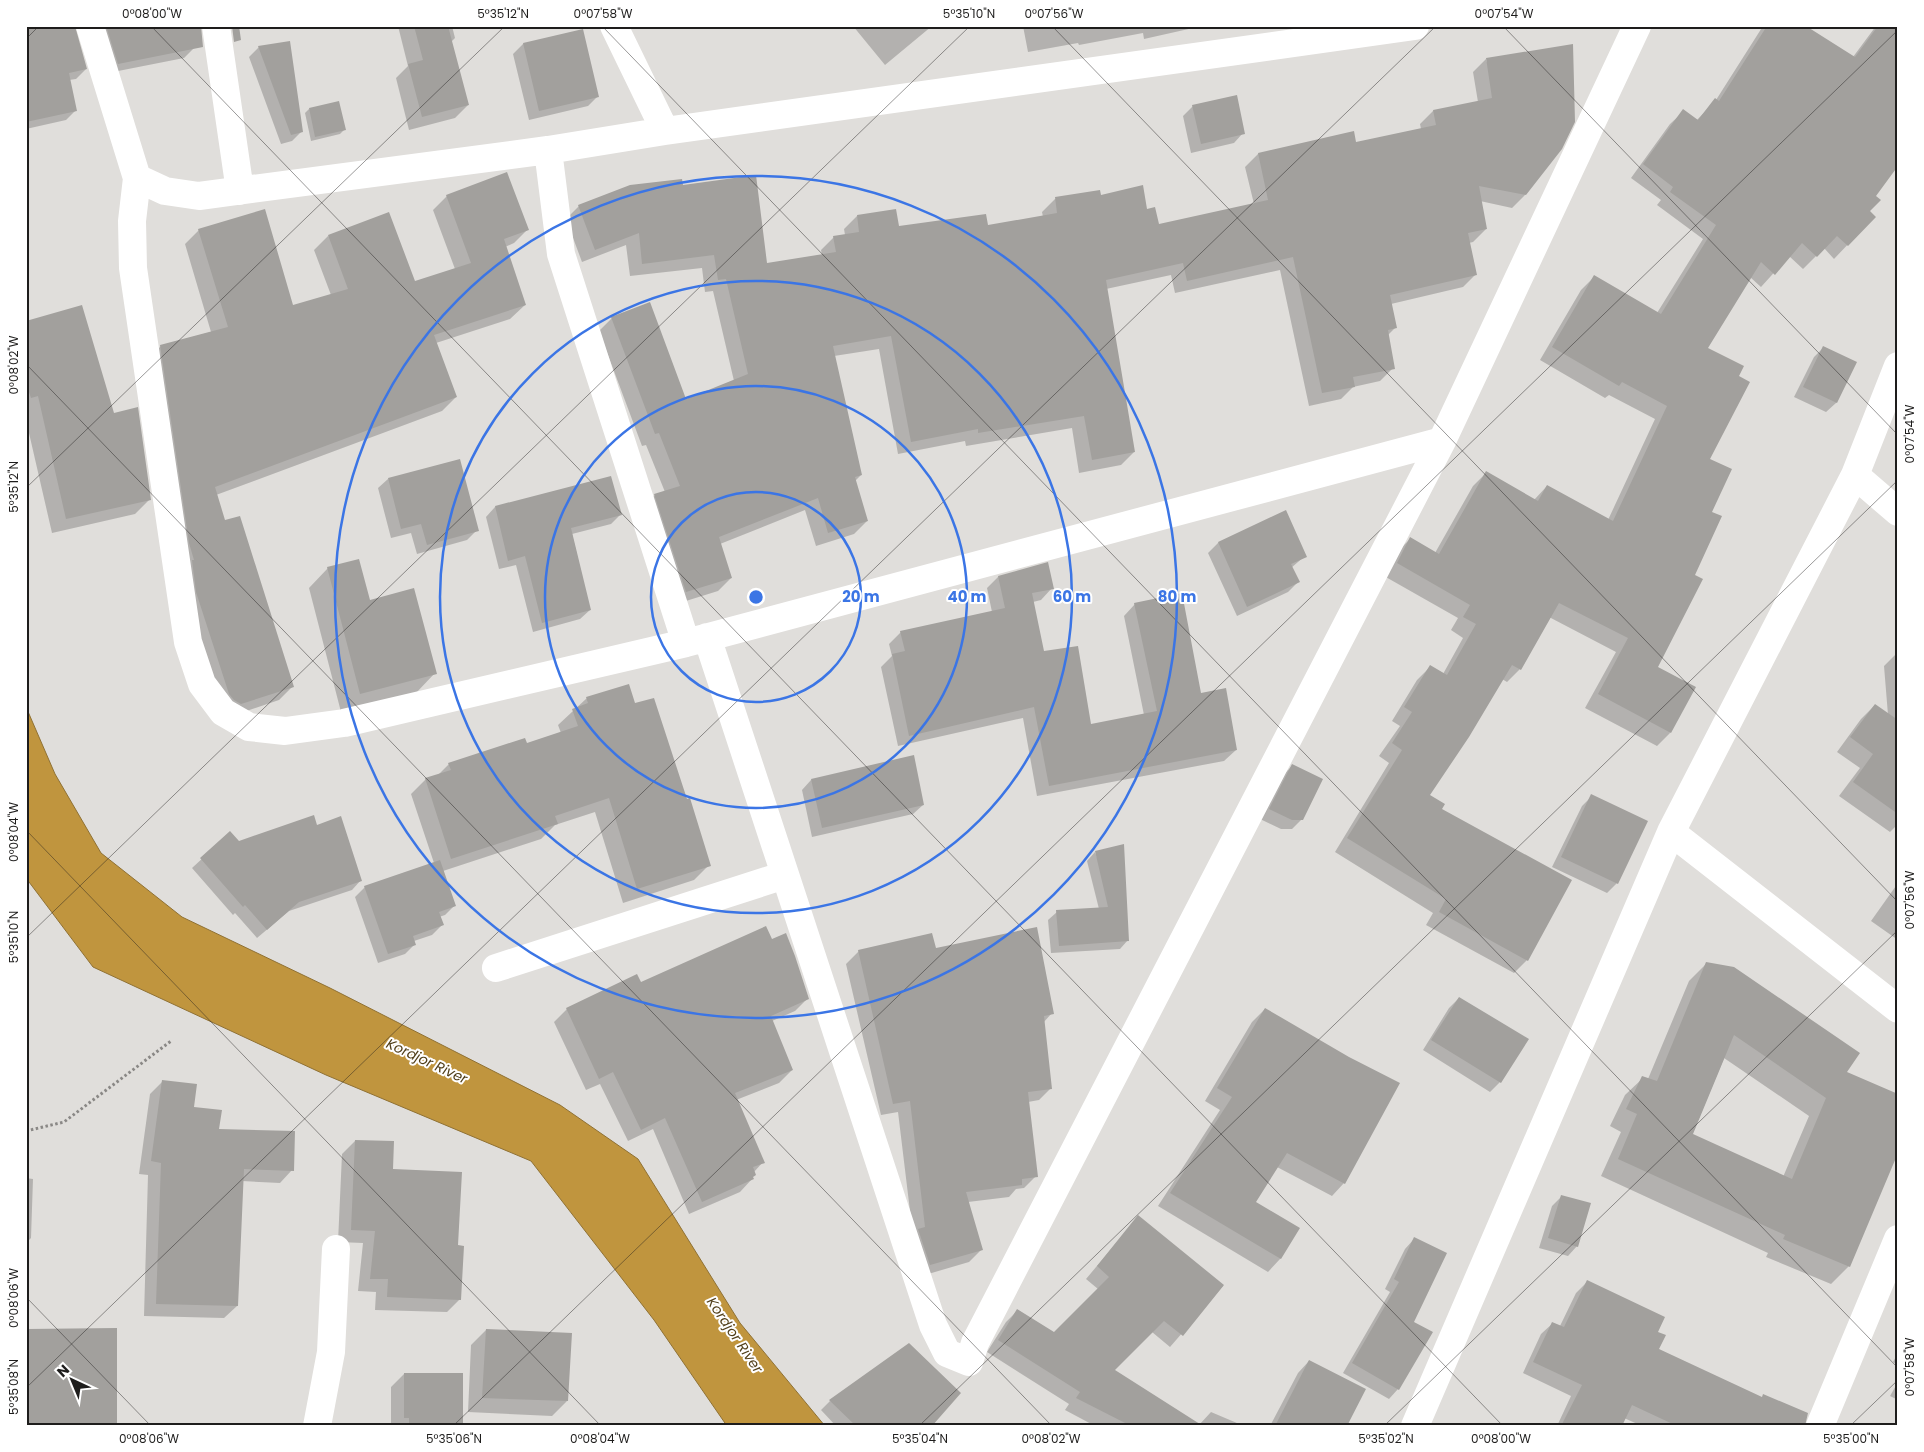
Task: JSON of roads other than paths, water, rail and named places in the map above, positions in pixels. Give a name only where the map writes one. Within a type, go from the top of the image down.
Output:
[{"type":"street","points":[[90,26],[137,178],[132,221],[133,268],[188,642],[202,684],[223,712],[249,727],[285,731],[344,723],[696,640],[1442,440]]},
{"type":"street","points":[[216,26],[240,191]]},
{"type":"street","points":[[614,26],[665,131]]},
{"type":"street","points":[[137,178],[165,191],[199,196],[548,150],[1335,31],[1415,26]]},
{"type":"street","points":[[548,150],[561,254],[696,640],[785,875],[934,1325],[947,1353],[969,1362],[975,1344],[1442,440],[1637,26]]},
{"type":"street","points":[[1415,1426],[1671,832],[1855,474],[1898,366]]},
{"type":"street","points":[[1855,474],[1898,512]]},
{"type":"street","points":[[1671,832],[1898,1009]]},
{"type":"street","points":[[496,968],[785,875]]},
{"type":"street","points":[[1820,1426],[1898,1239]]},
{"type":"street","points":[[317,1426],[331,1352],[336,1249]]},
{"type":"water","name":"Kordjor River","points":[[26,707],[55,774],[101,853],[182,917],[330,988],[560,1105],[638,1159],[740,1323],[825,1426],[727,1426],[654,1320],[531,1161],[326,1075],[93,967],[26,878]]}]
